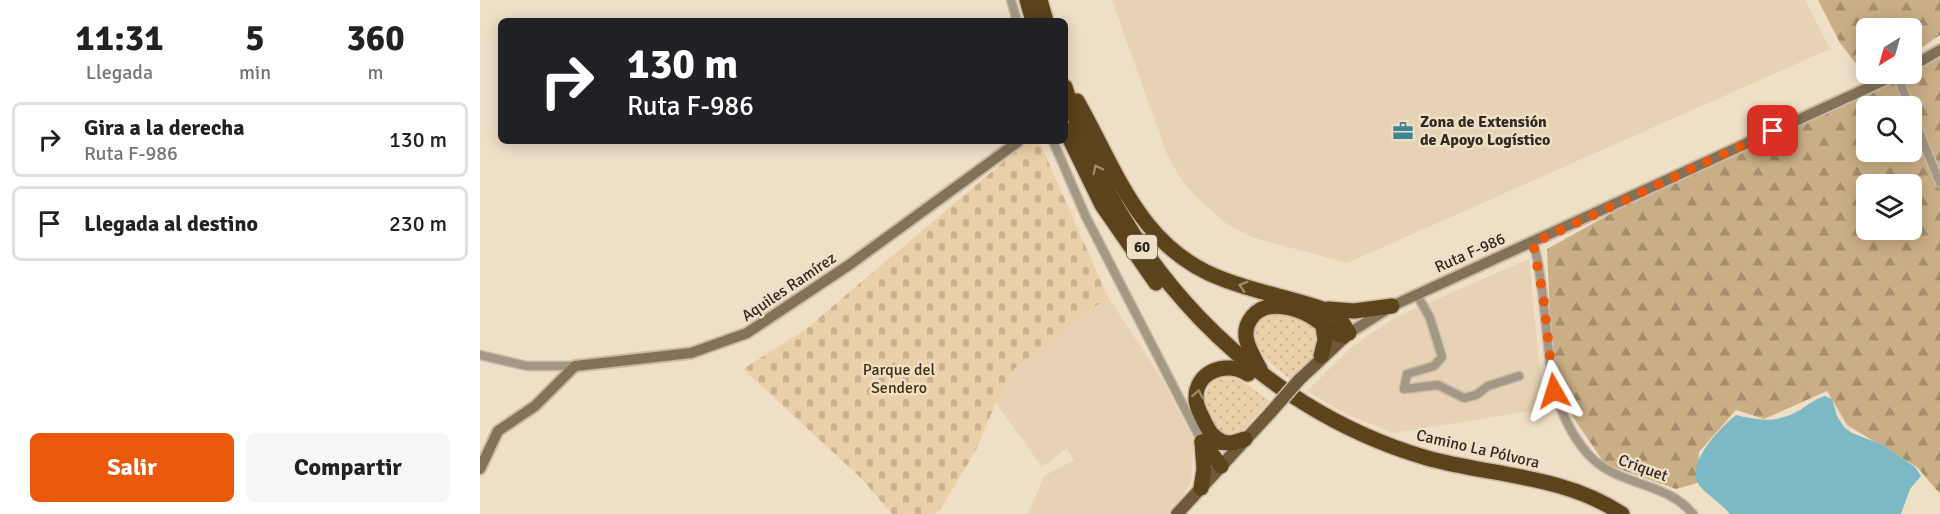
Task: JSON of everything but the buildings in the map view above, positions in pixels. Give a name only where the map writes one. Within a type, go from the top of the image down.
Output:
[{"type":"highway","points":[[1027,0],[1032,18]]},
{"type":"highway","points":[[1040,0],[1045,18]]},
{"type":"highway","points":[[1068,86],[1130,202],[1164,243],[1192,264],[1218,277],[1336,315],[1346,334]]},
{"type":"highway","name":"Camino La Pólvora","points":[[1068,95],[1099,173],[1142,246],[1201,319],[1264,377],[1313,410],[1378,441],[1442,462],[1568,488],[1595,499],[1622,514]]},
{"type":"highway","name":"Camino La Pólvora","points":[[1068,135],[1102,205],[1145,269],[1193,325],[1248,374],[1304,413],[1360,443],[1398,457],[1473,478],[1564,495],[1606,514]]},
{"type":"highway","points":[[1264,377],[1246,340],[1246,329],[1253,315],[1272,305],[1309,315],[1323,326],[1346,334]]},
{"type":"highway","points":[[1319,308],[1354,311],[1392,306]]},
{"type":"highway","points":[[1321,356],[1325,340],[1323,326]]},
{"type":"highway","points":[[1221,466],[1196,402],[1197,391],[1202,380],[1211,372],[1221,368],[1238,369],[1248,374]]},
{"type":"highway","points":[[1210,441],[1237,443],[1245,439]]},
{"type":"highway","points":[[1201,488],[1210,441]]},
{"type":"main road","name":"Ruta F-986","points":[[1176,514],[1321,356],[1346,334]]},
{"type":"street","points":[[1011,0],[1016,18]]},
{"type":"street","points":[[1922,61],[1940,50]]},
{"type":"street","name":"Ruta F-986","points":[[1346,334],[1392,306],[1875,84]]},
{"type":"street","points":[[1922,139],[1940,183]]},
{"type":"street","name":"Aquiles Ramírez","points":[[575,366],[684,354],[716,346],[747,333],[849,265],[1015,144]]},
{"type":"street","points":[[1054,144],[1086,217],[1210,441]]},
{"type":"street","name":"Criquet","points":[[1533,243],[1543,295],[1554,391],[1563,416],[1586,452],[1604,468],[1620,477],[1670,494],[1693,514]]},
{"type":"street","points":[[1418,295],[1430,318],[1442,357],[1434,366],[1407,374],[1404,388],[1438,385],[1464,398],[1476,395],[1488,386],[1519,376]]},
{"type":"street","points":[[480,355],[527,366],[575,366]]},
{"type":"street","points":[[481,466],[498,431],[534,406],[575,366]]},
{"type":"shaded area","name":"Zona de Extensión de Apoyo Logístico","points":[[1112,0],[1805,0],[1830,49],[1347,263],[1251,237],[1227,224],[1196,197],[1179,176],[1166,152]]},
{"type":"shaded area","points":[[1529,259],[1540,371],[1549,408],[1393,433],[1346,414],[1307,391],[1354,345],[1396,317]]},
{"type":"shaded area","points":[[1108,297],[1161,377],[1194,440],[1191,482],[1177,505],[1168,514],[1028,514],[1044,476],[1074,460],[1067,448],[1042,467],[996,403],[1015,368]]},
{"type":"green space","points":[[1818,0],[1940,0],[1940,35],[1922,47],[1922,18],[1856,18],[1856,64],[1840,43]]},
{"type":"green space","points":[[1940,55],[1940,494],[1917,467],[1847,425],[1827,391],[1764,419],[1736,410],[1699,452],[1697,483],[1676,489],[1605,464],[1560,398],[1551,336],[1547,249],[1648,193],[1856,99],[1856,162],[1922,162],[1922,96],[1862,96],[1889,84],[1922,84],[1922,67]]},
{"type":"green space","name":"Parque del Sendero","points":[[1024,144],[1040,144],[1108,297],[1015,368],[996,403],[976,450],[942,507],[935,514],[892,514],[862,479],[743,369],[806,329]]},
{"type":"green space","points":[[1272,311],[1306,320],[1316,330],[1320,350],[1291,380],[1263,356],[1255,341],[1255,322]]},
{"type":"green space","points":[[1227,376],[1240,380],[1270,401],[1241,432],[1227,437],[1217,432],[1204,399],[1211,381]]},
{"type":"water","points":[[1825,396],[1832,399],[1837,416],[1844,427],[1852,433],[1883,445],[1915,467],[1921,476],[1910,489],[1901,514],[1730,514],[1699,485],[1696,467],[1700,457],[1714,437],[1736,415],[1753,419],[1776,419],[1792,414]]},
{"type":"place","name":"Zona de Extensión de Apoyo Logístico","points":[[1403,131]]},
{"type":"route","points":[[1554,391],[1543,295],[1533,243],[1773,131]]}]
